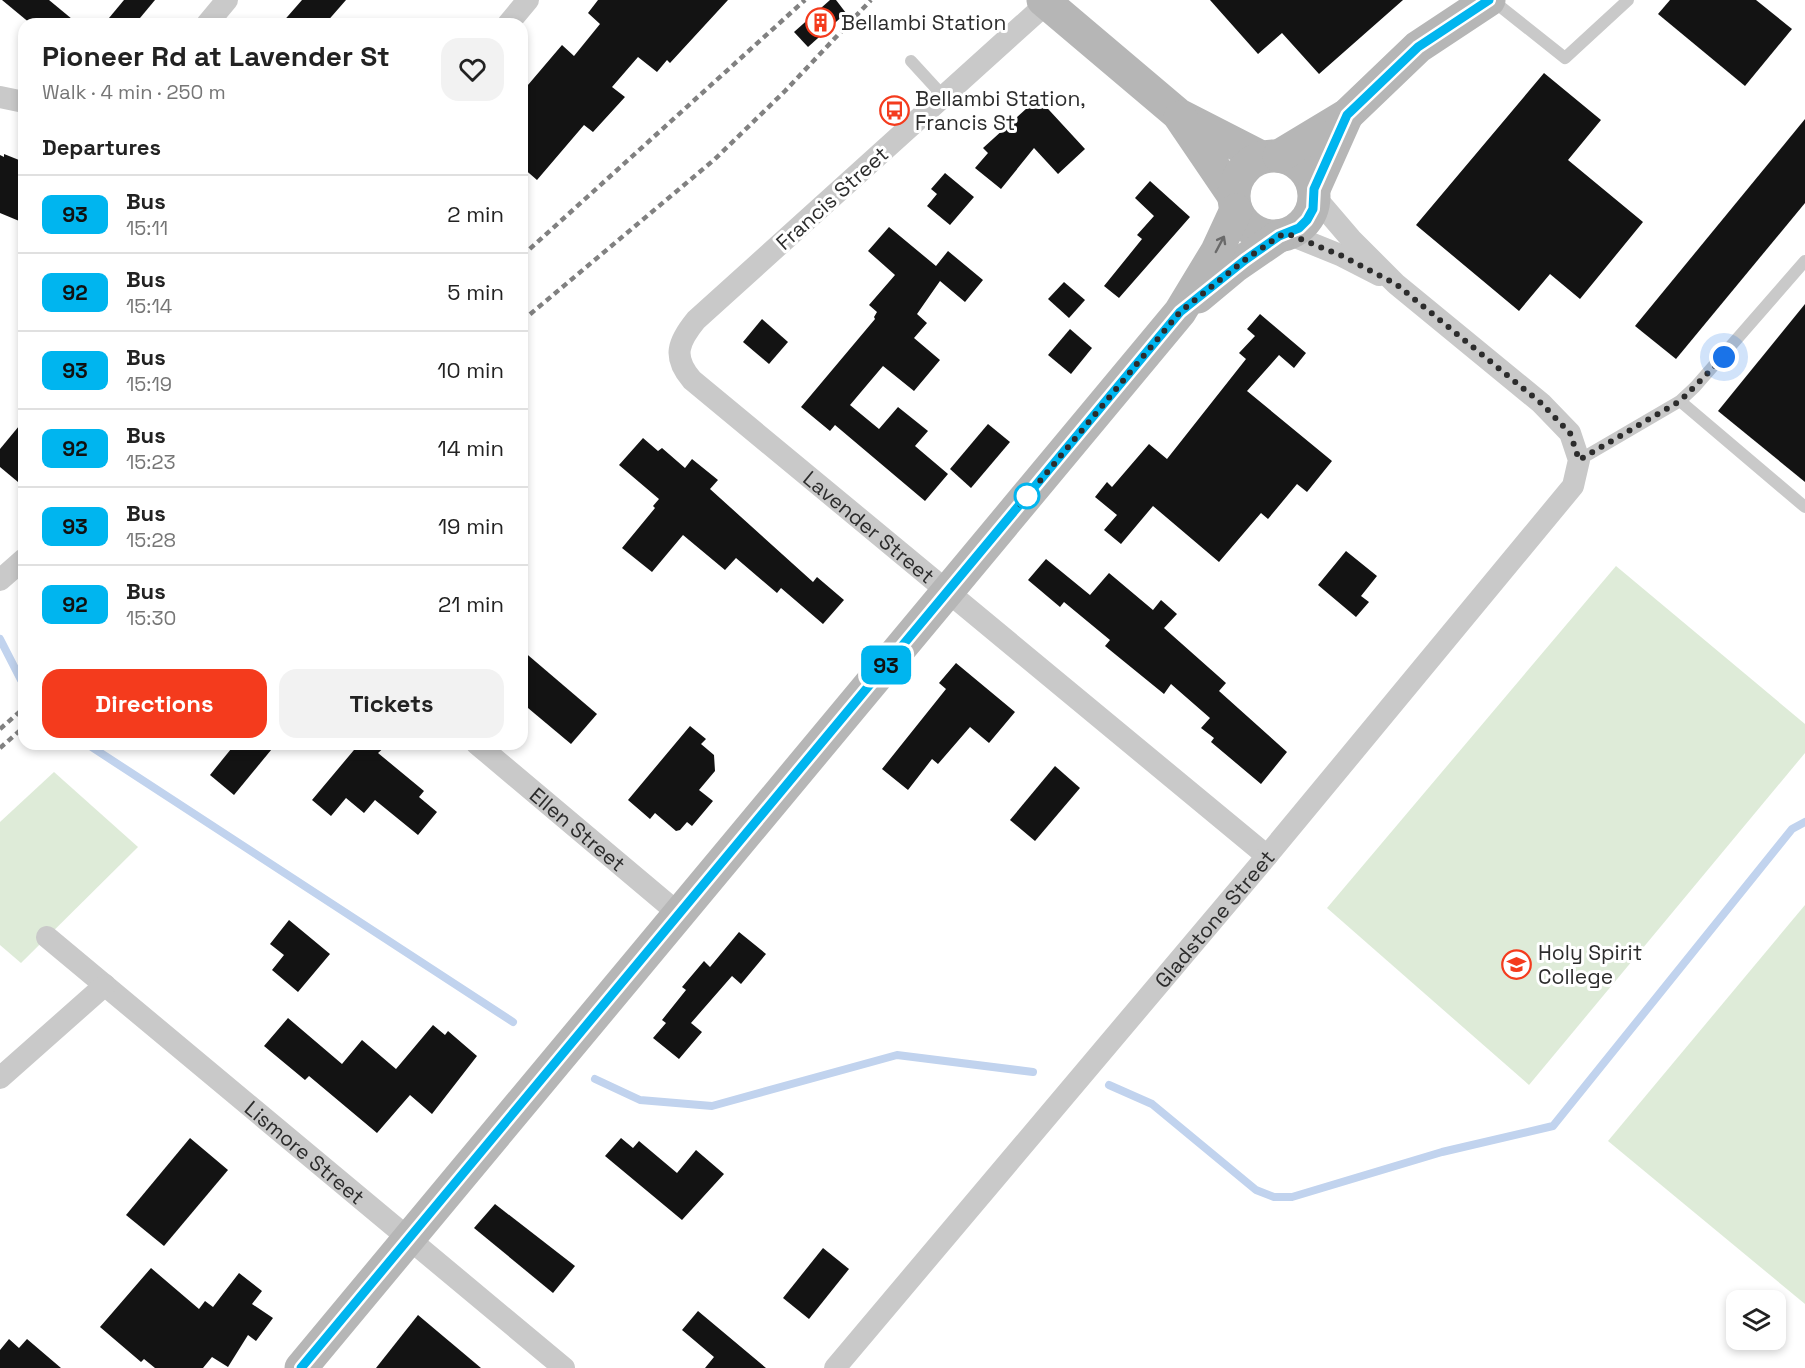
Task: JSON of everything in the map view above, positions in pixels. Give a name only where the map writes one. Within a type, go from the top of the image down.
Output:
[{"type":"main road","points":[[301,1368],[1180,312],[1217,251],[1234,203],[1241,172],[1250,163],[1270,156],[1347,115],[1418,47],[1491,0]]},
{"type":"main road","points":[[1045,1],[1179,115],[1270,156],[1302,167],[1314,193]]},
{"type":"main road","points":[[1179,115],[1248,228],[1268,236],[1283,235]]},
{"type":"main road","points":[[1180,312],[1234,267],[1307,220],[1314,193],[1347,115]]},
{"type":"street","points":[[212,18],[227,0]]},
{"type":"street","points":[[513,18],[528,0]]},
{"type":"street","name":"Francis Street","points":[[696,320],[944,97],[1045,1]]},
{"type":"street","points":[[0,97],[18,101]]},
{"type":"street","points":[[1314,193],[1351,239],[1396,284],[1541,403],[1570,433],[1579,460]]},
{"type":"street","points":[[1283,235],[1340,255],[1396,284]]},
{"type":"street","name":"Lavender Street","points":[[696,320],[683,338],[679,349],[680,365],[692,380],[1267,856]]},
{"type":"street","name":"Gladstone Street","points":[[835,1368],[1267,856],[1573,486],[1579,460]]},
{"type":"street","points":[[0,580],[18,564]]},
{"type":"street","name":"Ellen Street","points":[[484,750],[679,914]]},
{"type":"street","name":"Lismore Street","points":[[47,937],[564,1368]]},
{"type":"street","points":[[0,1078],[105,985]]},
{"type":"lane","points":[[1491,0],[1565,58],[1628,0]]},
{"type":"lane","points":[[911,61],[944,97]]},
{"type":"lane","points":[[1579,460],[1680,401],[1710,373],[1805,261]]},
{"type":"lane","points":[[1680,401],[1805,507]]},
{"type":"green space","points":[[1616,566],[1805,724],[1805,753],[1529,1085],[1327,908]]},
{"type":"green space","points":[[54,772],[138,847],[21,963],[0,945],[0,822]]},
{"type":"green space","points":[[1805,905],[1805,1304],[1608,1141]]},
{"type":"building","points":[[2,0],[49,0],[71,18],[24,18]]},
{"type":"building","points":[[124,0],[155,0],[140,18],[109,18]]},
{"type":"building","points":[[302,0],[346,0],[330,18],[286,18]]},
{"type":"building","points":[[598,0],[728,0],[670,63],[667,60],[657,72],[638,57],[612,87],[625,97],[593,132],[584,125],[537,180],[528,172],[528,85],[562,45],[574,56],[600,24],[588,13]]},
{"type":"building","name":"Bellambi Station","points":[[830,0],[836,0],[846,13],[808,47],[794,32]]},
{"type":"building","points":[[1210,0],[1403,0],[1319,74],[1282,33],[1258,54]]},
{"type":"building","points":[[1670,0],[1756,0],[1792,29],[1745,86],[1658,14]]},
{"type":"building","points":[[1544,73],[1601,120],[1568,160],[1643,222],[1580,299],[1550,274],[1519,311],[1416,225]]},
{"type":"building","points":[[1038,98],[1085,149],[1058,174],[1034,148],[1001,189],[975,168],[988,153],[983,148]]},
{"type":"building","points":[[1805,119],[1805,203],[1676,359],[1635,326]]},
{"type":"building","points":[[4,154],[18,160],[18,220],[0,213],[0,155],[4,157]]},
{"type":"building","points":[[945,173],[974,197],[950,225],[927,206],[937,194],[931,189]]},
{"type":"building","points":[[1150,181],[1190,217],[1119,298],[1104,286],[1142,239],[1137,235],[1154,216],[1135,198]]},
{"type":"building","points":[[889,227],[936,266],[948,251],[983,280],[965,302],[940,281],[917,314],[927,323],[914,338],[940,360],[914,391],[883,366],[850,405],[879,429],[898,407],[928,431],[915,446],[948,474],[925,501],[835,425],[830,431],[801,407],[875,319],[877,312],[869,305],[895,275],[868,251]]},
{"type":"building","points":[[1064,282],[1085,300],[1069,318],[1048,299]]},
{"type":"building","points":[[1805,304],[1805,482],[1718,411]]},
{"type":"building","points":[[1260,314],[1306,353],[1294,368],[1279,355],[1247,391],[1332,461],[1307,492],[1297,484],[1268,519],[1261,513],[1219,562],[1153,506],[1121,544],[1104,530],[1117,515],[1095,497],[1107,482],[1112,487],[1149,444],[1167,459],[1246,359],[1239,353],[1255,336],[1247,329]]},
{"type":"building","points":[[762,319],[788,342],[769,364],[743,342]]},
{"type":"building","points":[[1070,329],[1092,348],[1071,374],[1048,355]]},
{"type":"building","points":[[988,424],[1010,442],[971,488],[950,469]]},
{"type":"building","points":[[18,427],[18,482],[0,467],[0,449]]},
{"type":"building","points":[[643,438],[658,451],[662,448],[685,468],[692,459],[718,480],[710,489],[813,582],[817,577],[844,600],[823,624],[781,588],[777,593],[736,558],[725,570],[683,535],[652,572],[622,548],[655,508],[653,506],[659,499],[619,465]]},
{"type":"building","points":[[1346,551],[1377,576],[1361,596],[1369,602],[1356,617],[1318,585]]},
{"type":"building","points":[[1046,559],[1090,595],[1109,573],[1153,610],[1161,600],[1177,614],[1164,628],[1226,683],[1219,691],[1287,752],[1261,784],[1211,742],[1214,738],[1201,728],[1210,718],[1171,684],[1164,694],[1105,646],[1110,640],[1064,602],[1060,607],[1028,580]]},
{"type":"building","points":[[528,655],[597,714],[571,744],[528,708]]},
{"type":"building","points":[[956,663],[1015,712],[989,743],[970,727],[938,764],[932,759],[908,790],[882,769],[946,689],[939,683]]},
{"type":"building","points":[[690,726],[706,739],[701,744],[714,755],[715,771],[699,790],[713,801],[692,826],[687,822],[676,831],[655,813],[650,819],[628,800]]},
{"type":"building","points":[[230,750],[271,750],[234,795],[210,775]]},
{"type":"building","points":[[354,750],[381,750],[378,753],[424,791],[419,797],[437,812],[418,835],[375,800],[364,813],[346,798],[331,816],[312,800]]},
{"type":"building","points":[[1055,766],[1080,788],[1035,841],[1010,820]]},
{"type":"building","points":[[289,920],[330,954],[298,992],[272,970],[284,955],[270,944]]},
{"type":"building","points":[[739,932],[766,954],[741,984],[732,976],[691,1023],[702,1032],[679,1059],[653,1038],[666,1023],[662,1020],[686,990],[682,987],[704,961],[710,967]]},
{"type":"building","points":[[288,1018],[342,1064],[362,1040],[396,1069],[433,1025],[445,1035],[448,1031],[477,1056],[432,1114],[410,1095],[377,1133],[309,1076],[305,1080],[264,1046]]},
{"type":"building","points":[[190,1138],[228,1170],[164,1246],[126,1215]]},
{"type":"building","points":[[621,1138],[633,1148],[639,1141],[677,1173],[696,1150],[724,1174],[682,1220],[605,1156]]},
{"type":"building","points":[[495,1204],[575,1266],[553,1293],[474,1228]]},
{"type":"building","points":[[823,1248],[849,1269],[809,1319],[783,1298]]},
{"type":"building","points":[[151,1268],[199,1309],[205,1301],[213,1307],[239,1273],[262,1291],[252,1304],[273,1318],[256,1341],[248,1335],[228,1367],[212,1357],[203,1368],[155,1368],[144,1359],[141,1362],[100,1327]]},
{"type":"building","points":[[698,1311],[766,1368],[705,1368],[714,1357],[682,1330]]},
{"type":"building","points":[[418,1315],[481,1368],[376,1368]]},
{"type":"building","points":[[9,1339],[19,1348],[27,1339],[61,1368],[0,1368],[0,1350]]},
{"type":"waterway","points":[[0,639],[18,674]]},
{"type":"waterway","points":[[96,750],[513,1022]]},
{"type":"waterway","points":[[1109,1085],[1152,1104],[1256,1190],[1274,1197],[1292,1197],[1442,1152],[1553,1126],[1792,829],[1805,822]]},
{"type":"waterway","points":[[595,1079],[640,1100],[712,1106],[897,1055],[1033,1072]]},
{"type":"railway","points":[[528,251],[805,0]]},
{"type":"railway","points":[[528,316],[715,159],[785,91],[871,0]]},
{"type":"railway","points":[[0,729],[18,713]]},
{"type":"railway","points":[[0,748],[18,732]]},
{"type":"bus line","name":"93","points":[[301,1368],[1180,312],[1234,267],[1279,236],[1299,228],[1307,220],[1313,209],[1314,189],[1347,115],[1418,47],[1489,0]]},
{"type":"place","name":"Bellambi Station","points":[[820,22]]},
{"type":"place","name":"Bellambi Station, Francis St","points":[[894,110]]},
{"type":"place","name":"Holy Spirit College","points":[[1517,964]]},
{"type":"route","points":[[1027,496],[1020,505],[1180,312],[1234,267],[1279,236],[1288,234],[1340,255],[1396,284],[1541,403],[1570,433],[1579,460],[1680,401],[1724,357]]}]
